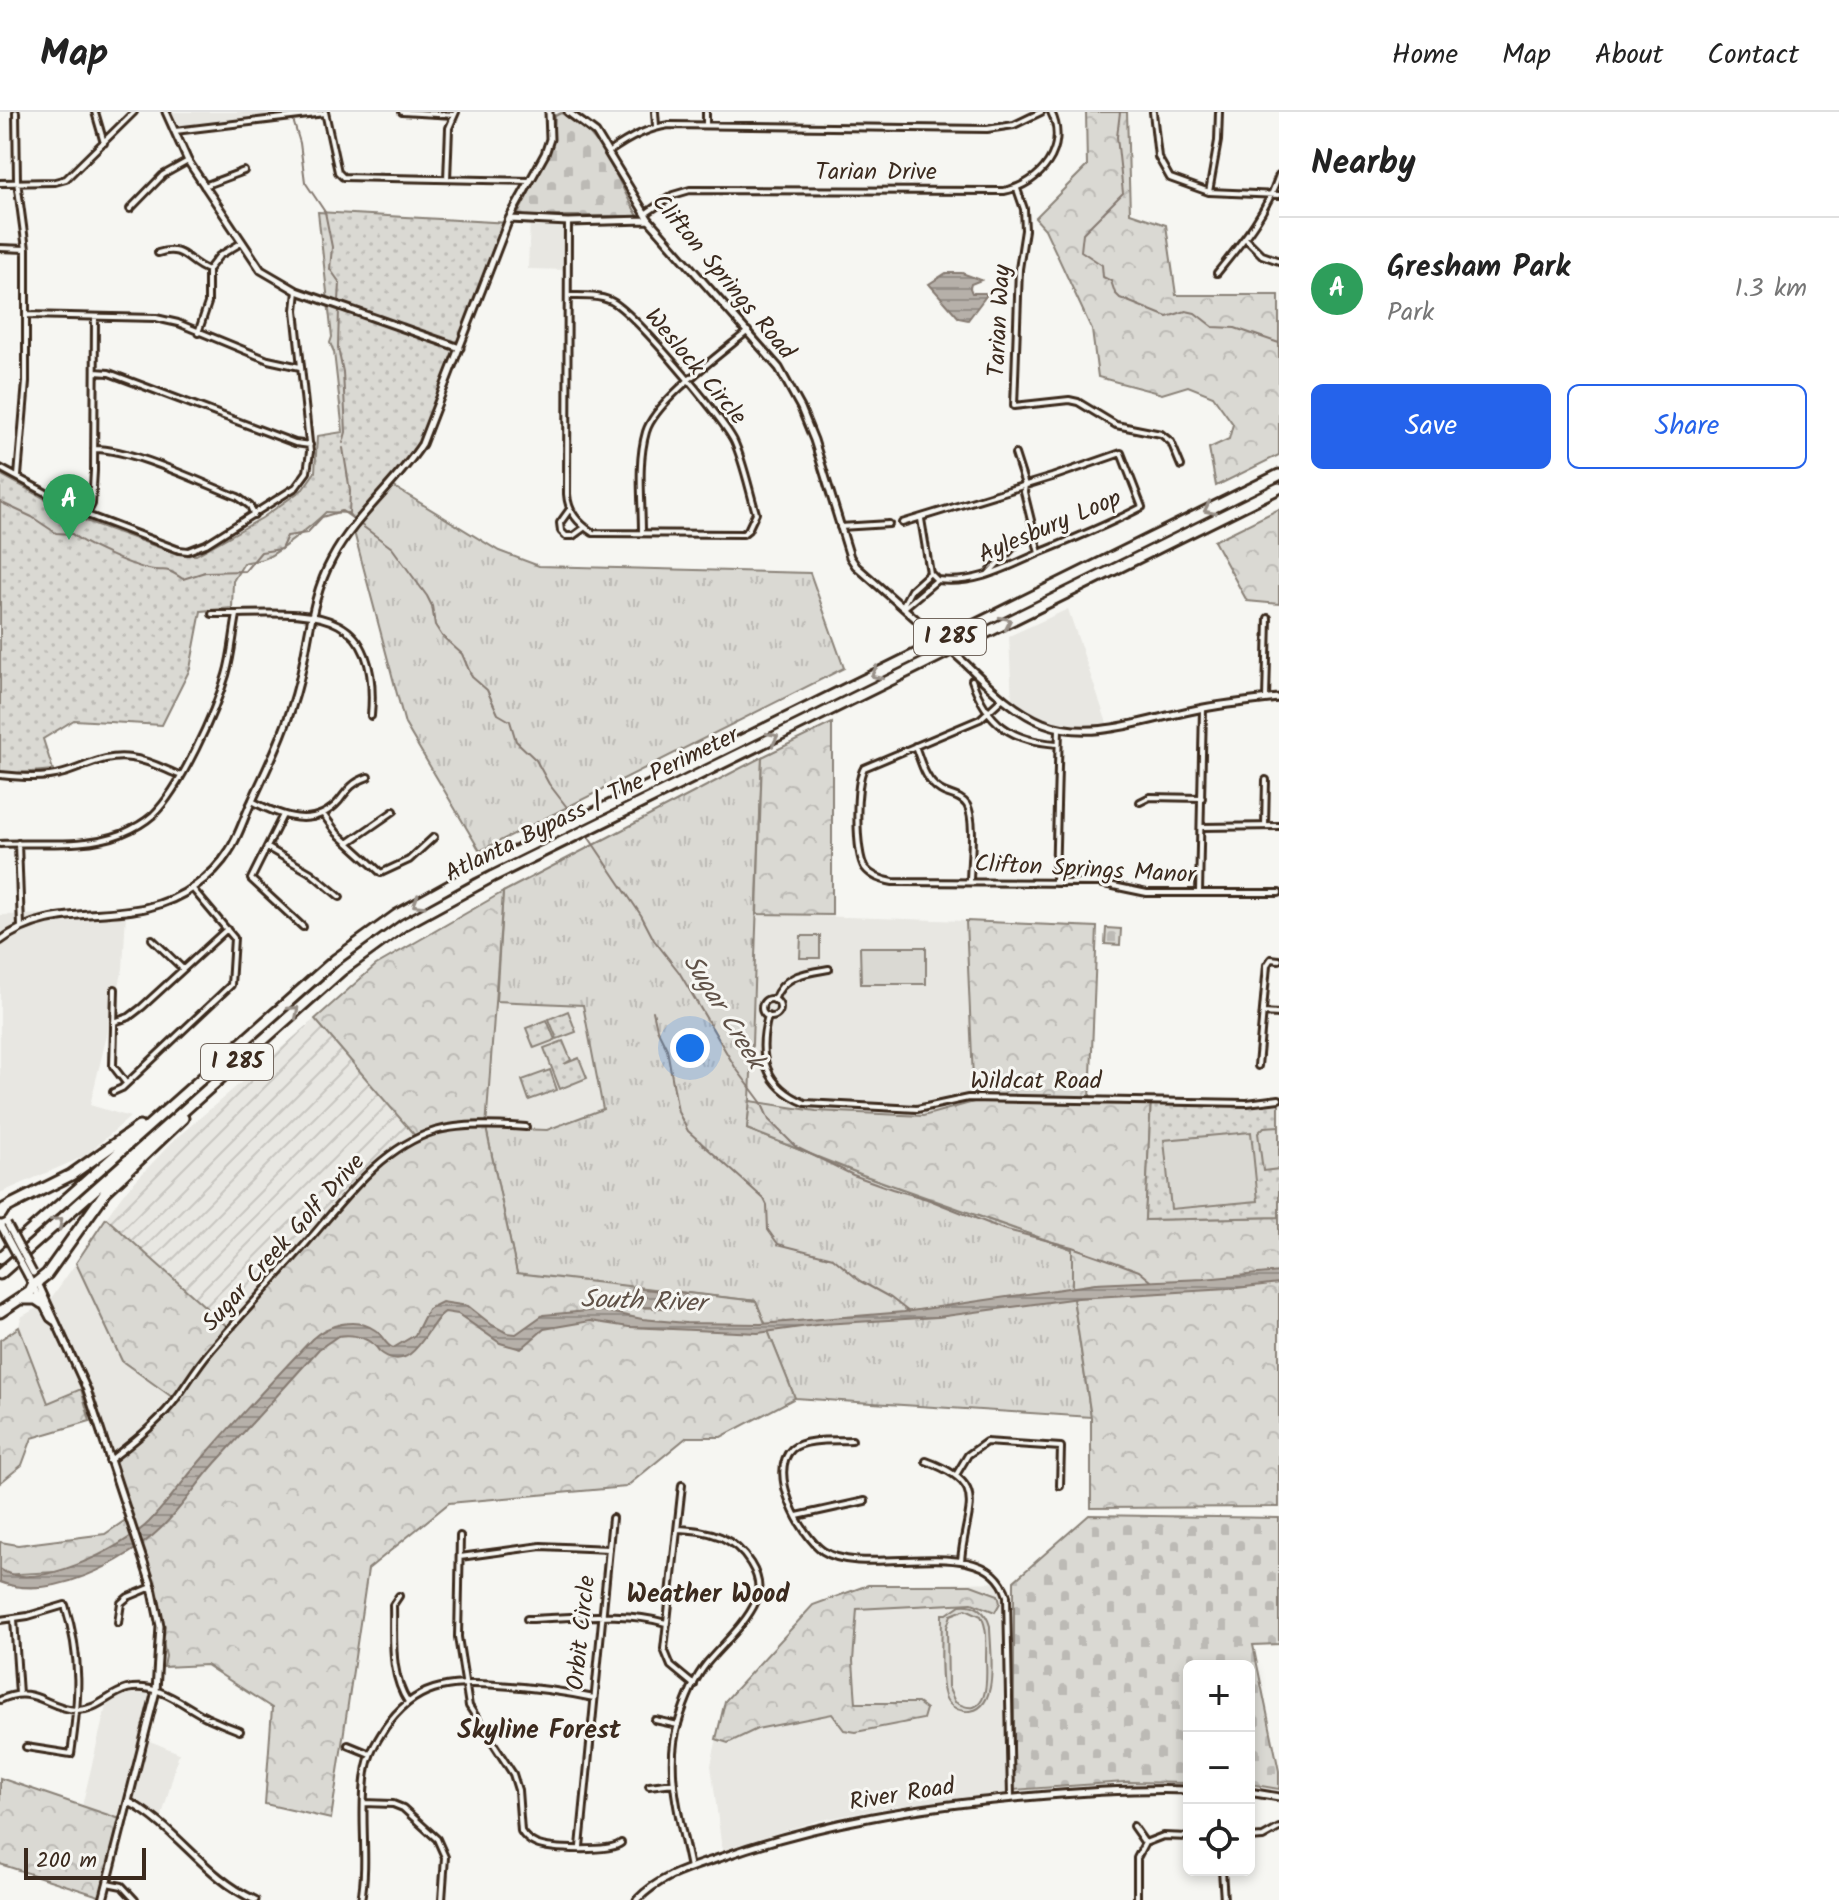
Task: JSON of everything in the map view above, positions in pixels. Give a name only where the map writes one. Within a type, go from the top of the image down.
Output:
[{"type":"highway","name":"Atlanta Bypass / The Perimeter","points":[[0,1274],[323,986],[375,945],[423,913],[625,804],[1279,475]]},
{"type":"highway","name":"Atlanta Bypass / The Perimeter","points":[[0,1258],[352,947],[424,899],[487,866],[625,804],[1279,488]]},
{"type":"highway","points":[[0,1312],[30,1292],[32,1279],[47,1274],[106,1191],[241,1059]]},
{"type":"highway","points":[[0,1214],[13,1204],[83,1168],[178,1099]]},
{"type":"highway","points":[[0,1203],[13,1204]]},
{"type":"highway","points":[[20,1299],[32,1298],[42,1303]]},
{"type":"street","points":[[16,112],[17,181],[26,249],[26,382],[18,477]]},
{"type":"street","points":[[95,112],[104,143]]},
{"type":"street","points":[[0,183],[66,179],[134,112]]},
{"type":"street","points":[[166,112],[188,161],[261,270],[297,291],[460,348]]},
{"type":"street","points":[[402,112],[455,113],[449,128],[447,179]]},
{"type":"street","points":[[0,941],[21,927],[55,916],[141,910],[164,903],[192,888],[214,870],[230,850],[275,752],[292,706],[312,615],[332,557],[422,444],[509,219],[545,154],[550,139],[549,112]]},
{"type":"street","name":"Clifton Springs Road","points":[[568,112],[596,133],[647,217],[779,368],[801,408],[844,544],[856,566],[1003,698],[1031,717],[1059,728],[1098,730],[1203,708],[1279,698]]},
{"type":"street","points":[[655,112],[656,127]]},
{"type":"street","points":[[706,112],[706,125]]},
{"type":"street","points":[[609,152],[626,140],[656,127],[987,129],[1014,125],[1041,112]]},
{"type":"street","points":[[1017,189],[1037,175],[1054,156],[1058,128],[1051,112]]},
{"type":"street","points":[[1153,112],[1155,144],[1170,178],[1209,192],[1276,195]]},
{"type":"street","points":[[1209,192],[1218,141],[1219,112]]},
{"type":"street","points":[[172,131],[325,113],[338,172],[343,177],[530,181]]},
{"type":"street","points":[[130,209],[163,175],[188,161]]},
{"type":"street","points":[[204,186],[244,171]]},
{"type":"street","points":[[1217,273],[1276,195],[1279,175]]},
{"type":"street","name":"Tarian Drive","points":[[647,217],[673,195],[690,190],[1017,189]]},
{"type":"street","name":"Tarian Way","points":[[1017,189],[1024,209],[1025,230],[1019,269],[1014,406],[1069,400],[1078,402],[1116,425],[1161,434],[1171,442],[1181,466]]},
{"type":"street","points":[[509,219],[568,222],[647,217]]},
{"type":"street","points":[[568,222],[567,494],[570,509],[585,527]]},
{"type":"street","points":[[1245,238],[1262,255],[1279,261]]},
{"type":"street","points":[[198,333],[208,303],[208,270],[219,256],[241,243]]},
{"type":"street","points":[[0,248],[26,249]]},
{"type":"street","points":[[158,253],[169,249],[177,251],[208,270]]},
{"type":"street","points":[[0,468],[87,515],[162,545],[188,551],[206,544],[301,483],[309,465],[310,445],[295,310],[297,291]]},
{"type":"street","name":"Weslock Circle","points":[[569,296],[600,297],[620,306],[689,381],[734,442],[756,513],[754,521],[743,534],[593,533],[585,527],[573,536],[563,534],[560,523],[570,509]]},
{"type":"street","points":[[26,315],[156,318],[178,323],[268,360],[300,367]]},
{"type":"street","points":[[87,515],[93,494],[95,317]]},
{"type":"street","points":[[642,533],[643,446],[647,428],[658,410],[748,331]]},
{"type":"street","points":[[95,372],[109,373],[295,443],[310,445]]},
{"type":"street","points":[[94,449],[136,458],[238,497],[250,506],[254,515]]},
{"type":"street","name":"Aylesbury Loop","points":[[902,523],[1121,453],[1142,507],[1104,528],[1039,553],[1008,569],[957,581],[937,580]]},
{"type":"street","points":[[1015,454],[1025,485],[1039,553]]},
{"type":"street","points":[[904,606],[937,580],[930,573],[921,519]]},
{"type":"street","points":[[840,527],[889,524]]},
{"type":"street","points":[[988,575],[1017,543],[1034,535]]},
{"type":"street","points":[[904,606],[918,584],[930,573]]},
{"type":"street","points":[[918,584],[924,585],[926,591]]},
{"type":"street","points":[[212,614],[312,615],[333,620],[349,629],[363,653],[373,689],[371,716]]},
{"type":"street","points":[[0,844],[86,842],[121,834],[151,817],[164,803],[214,708],[226,676],[237,615]]},
{"type":"street","points":[[1266,699],[1268,618]]},
{"type":"street","points":[[972,680],[987,714],[1009,731],[1022,738],[1057,744]]},
{"type":"street","name":"Clifton Springs Manor","points":[[1003,698],[987,714],[869,765],[861,774],[860,859],[869,873],[884,880],[1099,883],[1147,893],[1279,893]]},
{"type":"street","points":[[1199,893],[1203,708]]},
{"type":"street","points":[[1055,883],[1059,728]]},
{"type":"street","points":[[915,746],[930,782],[940,791],[959,797],[969,808],[970,883]]},
{"type":"street","points":[[0,775],[55,775],[115,757],[144,761],[180,775]]},
{"type":"street","points":[[252,801],[283,815],[305,819],[323,814],[339,801],[350,786],[368,777]]},
{"type":"street","points":[[1265,826],[1266,780]]},
{"type":"street","points":[[1140,802],[1150,797],[1202,798]]},
{"type":"street","points":[[348,843],[394,811]]},
{"type":"street","points":[[323,814],[377,872],[384,873],[418,853],[434,837]]},
{"type":"street","points":[[283,815],[251,879],[303,927]]},
{"type":"street","points":[[1201,827],[1279,826]]},
{"type":"street","points":[[18,843],[21,927]]},
{"type":"street","points":[[268,848],[311,873],[340,897]]},
{"type":"street","points":[[113,1092],[229,989],[234,978],[234,938],[192,888]]},
{"type":"street","points":[[114,1022],[135,1012],[227,929]]},
{"type":"street","points":[[152,939],[183,969]]},
{"type":"street","points":[[1258,1066],[1267,962],[1279,960]]},
{"type":"street","points":[[774,1000],[785,981],[829,969]]},
{"type":"street","points":[[115,989],[113,1066],[126,1083]]},
{"type":"street","points":[[774,1000],[780,1010],[774,1016],[768,1016],[764,1013],[763,1004],[774,1000]]},
{"type":"street","points":[[1263,1013],[1279,1014]]},
{"type":"street","name":"Wildcat Road","points":[[768,1016],[764,1059],[770,1077],[786,1093],[805,1103],[917,1109],[968,1098],[1247,1103],[1279,1099]]},
{"type":"street","name":"Sugar Creek Golf Drive","points":[[109,1461],[145,1433],[165,1412],[211,1349],[249,1310],[345,1196],[377,1165],[404,1146],[435,1131],[526,1127]]},
{"type":"street","points":[[0,1214],[87,1390],[152,1587],[160,1626],[156,1691],[103,1900]]},
{"type":"street","points":[[32,1279],[54,1321]]},
{"type":"street","points":[[852,1440],[800,1444],[790,1452],[783,1467],[784,1486],[796,1517],[815,1544],[836,1557],[960,1562],[992,1571],[1004,1585],[1007,1596],[1011,1798]]},
{"type":"street","points":[[956,1475],[968,1455],[986,1442],[1061,1447],[1060,1486]]},
{"type":"street","points":[[926,1461],[956,1475],[968,1490],[971,1505],[960,1562]]},
{"type":"street","points":[[682,1485],[666,1623],[666,1657],[680,1675],[694,1685]]},
{"type":"street","points":[[796,1517],[865,1501]]},
{"type":"street","name":"Orbit Circle","points":[[580,1847],[612,1518]]},
{"type":"street","points":[[679,1529],[704,1532],[732,1543],[754,1568],[758,1588],[755,1602],[704,1667],[678,1725],[673,1755],[674,1783],[690,1868]]},
{"type":"street","points":[[460,1536],[458,1637],[465,1683],[473,1714],[513,1774],[523,1836],[542,1846],[609,1849],[621,1843]]},
{"type":"street","points":[[460,1557],[541,1546],[609,1549]]},
{"type":"street","points":[[118,1623],[121,1603],[152,1587]]},
{"type":"street","points":[[399,1596],[393,1605],[395,1673],[408,1702]]},
{"type":"street","points":[[0,1620],[65,1605],[76,1639],[77,1710],[71,1754],[26,1747]]},
{"type":"street","points":[[527,1619],[646,1617],[666,1623]]},
{"type":"street","points":[[14,1619],[19,1694]]},
{"type":"street","points":[[361,1900],[364,1803],[370,1754],[394,1716],[408,1702],[443,1685],[465,1683],[542,1687],[594,1698]]},
{"type":"street","points":[[0,1700],[19,1694],[41,1697],[77,1710],[97,1705],[126,1690],[156,1691],[166,1693],[205,1716],[240,1731]]},
{"type":"street","points":[[655,1720],[678,1725]]},
{"type":"street","points":[[348,1745],[370,1754]]},
{"type":"street","points":[[649,1786],[674,1783]]},
{"type":"street","name":"River Road","points":[[637,1900],[654,1883],[690,1868],[818,1827],[933,1806],[1011,1798],[1111,1790],[1183,1790]]},
{"type":"street","points":[[1255,1793],[1279,1797]]},
{"type":"street","points":[[129,1802],[165,1824],[228,1886],[255,1900]]},
{"type":"street","points":[[364,1803],[393,1804],[403,1808],[437,1839],[445,1857],[442,1900]]},
{"type":"street","points":[[1133,1826],[1145,1843]]},
{"type":"street","points":[[1255,1838],[1263,1837],[1279,1828]]},
{"type":"street","points":[[1137,1900],[1137,1858],[1145,1843],[1163,1836],[1183,1837]]},
{"type":"street","points":[[1222,1876],[1224,1900]]},
{"type":"street","points":[[107,1883],[122,1886],[135,1900]]},
{"type":"shaded area","points":[[168,112],[288,112],[288,117],[174,126]]},
{"type":"shaded area","points":[[530,220],[569,220],[570,270],[528,269]]},
{"type":"shaded area","points":[[1068,609],[1109,729],[1053,722],[1012,704],[1009,636]]},
{"type":"shaded area","points":[[126,913],[123,969],[90,1105],[130,1117],[85,1156],[0,1193],[0,915]]},
{"type":"shaded area","points":[[757,914],[966,921],[974,1101],[923,1116],[816,1111],[751,1101]]},
{"type":"shaded area","points":[[496,1001],[583,1005],[603,1110],[547,1130],[486,1128]]},
{"type":"shaded area","points":[[315,1019],[417,1138],[231,1329],[106,1218],[122,1195],[174,1140]]},
{"type":"shaded area","points":[[76,1263],[122,1361],[180,1402],[109,1465],[90,1421],[82,1390],[48,1404],[19,1327],[21,1317],[49,1301]]},
{"type":"shaded area","points":[[1004,1582],[1007,1793],[890,1807],[817,1821],[722,1850],[711,1765],[725,1701],[813,1605],[865,1585]]},
{"type":"shaded area","points":[[127,1689],[155,1690],[145,1739],[179,1753],[161,1820],[128,1803],[123,1820],[82,1806],[108,1698]]},
{"type":"green space","points":[[1086,112],[1127,112],[1130,213],[1166,225],[1176,295],[1279,295],[1279,455],[1216,486],[1209,448],[1229,439],[1233,424],[1213,396],[1188,386],[1162,394],[1098,377],[1092,330],[1045,229],[1035,218],[1087,166]]},
{"type":"green space","points":[[561,113],[575,121],[598,144],[638,216],[517,216],[549,153],[555,116]]},
{"type":"green space","points":[[318,212],[509,223],[419,451],[354,532],[353,519],[348,513],[326,512],[276,552],[244,563],[233,581],[232,608],[201,611],[190,669],[162,725],[74,720],[43,739],[53,770],[0,775],[0,474],[86,521],[177,554],[196,555],[262,518],[303,489],[315,472],[317,436],[343,432],[334,352],[330,343],[332,337]]},
{"type":"green space","points":[[391,485],[499,551],[539,566],[810,573],[844,668],[480,851],[405,724],[354,532]]},
{"type":"green space","points":[[1279,509],[1279,604],[1247,601],[1214,541]]},
{"type":"green space","points":[[832,723],[832,915],[757,914],[762,757]]},
{"type":"green space","points":[[762,757],[747,1129],[863,1175],[1072,1249],[1072,1291],[1091,1417],[795,1398],[756,1301],[517,1274],[486,1128],[547,1130],[603,1109],[583,1005],[496,1001],[503,892]]},
{"type":"green space","points":[[503,892],[486,1128],[517,1273],[756,1301],[795,1398],[721,1437],[687,1437],[626,1487],[449,1503],[368,1569],[331,1819],[265,1804],[272,1708],[206,1665],[164,1667],[166,1656],[140,1546],[93,1570],[0,1575],[0,1542],[18,1545],[105,1534],[127,1519],[109,1465],[179,1402],[122,1361],[76,1263],[106,1218],[230,1329],[341,1203],[417,1138],[315,1019],[376,965]]},
{"type":"green space","points":[[966,921],[1097,927],[1090,1100],[1151,1100],[1145,1220],[1279,1217],[1279,1507],[1091,1508],[1091,1417],[1072,1291],[1072,1249],[863,1175],[747,1129],[750,1101],[816,1111],[923,1116],[974,1102]]},
{"type":"green space","points":[[1106,928],[1121,929],[1120,945],[1105,944]]},
{"type":"green space","points":[[801,936],[820,936],[820,958],[800,958]]},
{"type":"green space","points":[[860,947],[926,947],[926,984],[861,984]]},
{"type":"green space","points":[[568,1011],[576,1032],[557,1039],[549,1019]]},
{"type":"green space","points":[[547,1020],[555,1040],[534,1048],[526,1028]]},
{"type":"green space","points":[[563,1041],[571,1060],[564,1064],[579,1058],[587,1078],[560,1089],[544,1048]]},
{"type":"green space","points":[[550,1070],[557,1090],[529,1100],[522,1080]]},
{"type":"green space","points":[[1151,1100],[1229,1106],[1279,1100],[1279,1217],[1145,1220]]},
{"type":"green space","points":[[1279,1126],[1279,1169],[1263,1171],[1258,1133],[1264,1127]]},
{"type":"green space","points":[[1251,1132],[1258,1201],[1171,1209],[1164,1140]]},
{"type":"green space","points":[[19,1327],[48,1403],[81,1389],[90,1421],[32,1438],[22,1465],[0,1483],[0,1340]]},
{"type":"green space","points":[[1089,1515],[1279,1518],[1279,1644],[1253,1645],[1279,1771],[1279,1789],[1255,1785],[1255,1660],[1183,1660],[1183,1783],[1125,1782],[1014,1790],[1014,1581]]},
{"type":"green space","points":[[868,1585],[971,1585],[998,1595],[1000,1603],[995,1612],[972,1603],[857,1609],[853,1661],[856,1703],[918,1703],[926,1709],[923,1719],[856,1732],[844,1730],[832,1714],[757,1729],[728,1743],[716,1739],[725,1701],[813,1605]]},
{"type":"green space","points":[[960,1605],[970,1605],[983,1612],[990,1626],[992,1664],[989,1692],[984,1703],[976,1709],[958,1710],[945,1696],[941,1668],[942,1614]],"holes":[[[966,1609],[981,1616],[986,1637],[986,1687],[980,1703],[966,1707],[955,1702],[948,1687],[947,1627],[951,1615]]]},
{"type":"green space","points":[[0,1778],[123,1820],[102,1897],[0,1864]]},
{"type":"water","points":[[946,273],[962,273],[981,280],[971,284],[970,288],[972,293],[986,293],[986,296],[968,320],[959,318],[929,284]]},
{"type":"water","name":"South River","points":[[1279,1272],[1279,1283],[1228,1289],[1078,1298],[938,1317],[823,1324],[758,1333],[629,1327],[590,1321],[544,1329],[521,1349],[500,1343],[458,1314],[445,1312],[412,1352],[394,1359],[361,1338],[338,1336],[319,1349],[212,1466],[169,1520],[146,1541],[107,1566],[63,1583],[20,1587],[0,1582],[0,1569],[15,1575],[34,1576],[55,1572],[99,1555],[136,1533],[157,1514],[221,1437],[312,1339],[342,1324],[367,1326],[378,1332],[393,1348],[415,1335],[428,1309],[442,1302],[468,1306],[492,1325],[516,1334],[543,1315],[599,1310],[642,1319],[686,1323],[761,1324],[904,1312],[1095,1284]]},
{"type":"water","points":[[633,1288],[684,1293],[687,1309],[632,1307],[629,1298]]},
{"type":"waterway","points":[[1120,112],[1117,137],[1123,193],[1083,233],[1081,251],[1102,265],[1103,277],[1111,281],[1120,298],[1167,317],[1186,311],[1195,313],[1213,327],[1235,328],[1279,343]]},
{"type":"waterway","points":[[293,120],[300,143],[305,182],[325,212],[332,247],[330,269],[340,283],[339,301]]},
{"type":"waterway","points":[[339,309],[338,348],[343,372],[346,432],[343,443]]},
{"type":"waterway","points":[[343,448],[350,491],[349,514]]},
{"type":"waterway","name":"Sugar Creek","points":[[0,502],[56,533],[72,534],[119,559],[148,569],[168,571],[183,579],[205,572],[245,571],[261,552],[281,549],[287,536],[307,533],[322,517],[342,511],[355,520]]},
{"type":"waterway","name":"Sugar Creek","points":[[361,525],[392,548],[427,596],[435,625],[442,636],[462,654],[472,677],[487,690],[498,714],[510,721],[516,741],[536,760],[549,784],[576,819]]},
{"type":"waterway","name":"Sugar Creek","points":[[587,835],[641,915],[654,940],[679,972],[735,1067],[761,1102],[769,1120],[796,1147],[853,1175],[927,1199],[1003,1229],[1115,1262],[1139,1271],[1151,1281]]},
{"type":"waterway","points":[[653,1011],[657,1029],[667,1049],[678,1112],[688,1131],[764,1199],[768,1230],[778,1244],[833,1258],[860,1281],[909,1312]]},
{"type":"place","name":"Gresham Park","points":[[69,540]]},
{"type":"district","name":"Weather Wood","points":[[708,1595]]},
{"type":"district","name":"Skyline Forest","points":[[539,1731]]}]
